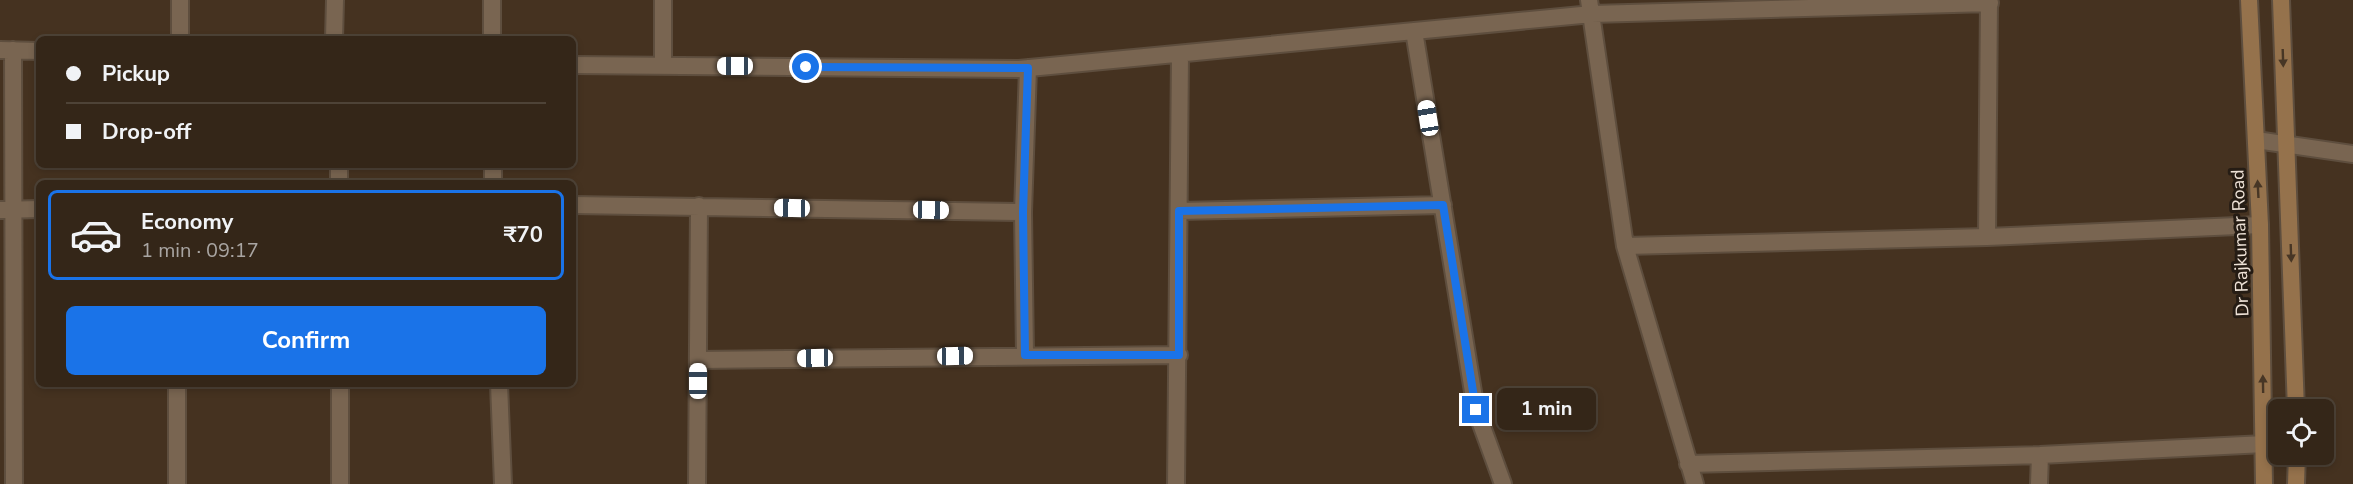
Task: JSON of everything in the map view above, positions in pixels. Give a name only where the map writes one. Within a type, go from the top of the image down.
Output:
[{"type":"main road","name":"Dr Rajkumar Road","points":[[2249,0],[2260,225],[2264,484]]},
{"type":"main road","points":[[2281,0],[2296,399]]},
{"type":"main road","points":[[2296,484],[2297,465]]},
{"type":"street","points":[[180,0],[180,36]]},
{"type":"street","points":[[334,36],[335,0]]},
{"type":"street","points":[[492,0],[492,36]]},
{"type":"street","points":[[663,0],[663,66]]},
{"type":"street","points":[[576,65],[1028,68],[1414,31],[1590,7],[1990,1],[1987,237]]},
{"type":"street","points":[[1590,7],[1625,246],[1695,484]]},
{"type":"street","points":[[1414,31],[1476,410],[1503,484]]},
{"type":"street","points":[[14,484],[6,210],[6,50],[36,51]]},
{"type":"street","points":[[1176,484],[1180,55]]},
{"type":"street","points":[[1025,355],[1023,212],[1028,68]]},
{"type":"street","points":[[2256,140],[2353,154]]},
{"type":"street","points":[[576,205],[1023,212]]},
{"type":"street","points":[[1179,211],[1443,205]]},
{"type":"street","points":[[697,484],[699,206]]},
{"type":"street","points":[[6,210],[36,209]]},
{"type":"street","points":[[1625,246],[1987,237],[2260,225]]},
{"type":"street","points":[[698,360],[1179,355]]},
{"type":"street","points":[[177,387],[177,484]]},
{"type":"street","points":[[340,387],[340,484]]},
{"type":"street","points":[[500,387],[503,484]]},
{"type":"street","points":[[1688,464],[2040,455],[2265,444]]},
{"type":"street","points":[[2038,484],[2040,455]]},
{"type":"route","points":[[806,67],[1028,68],[1023,212],[1025,355],[1179,355],[1179,211],[1443,205],[1476,410]]}]
